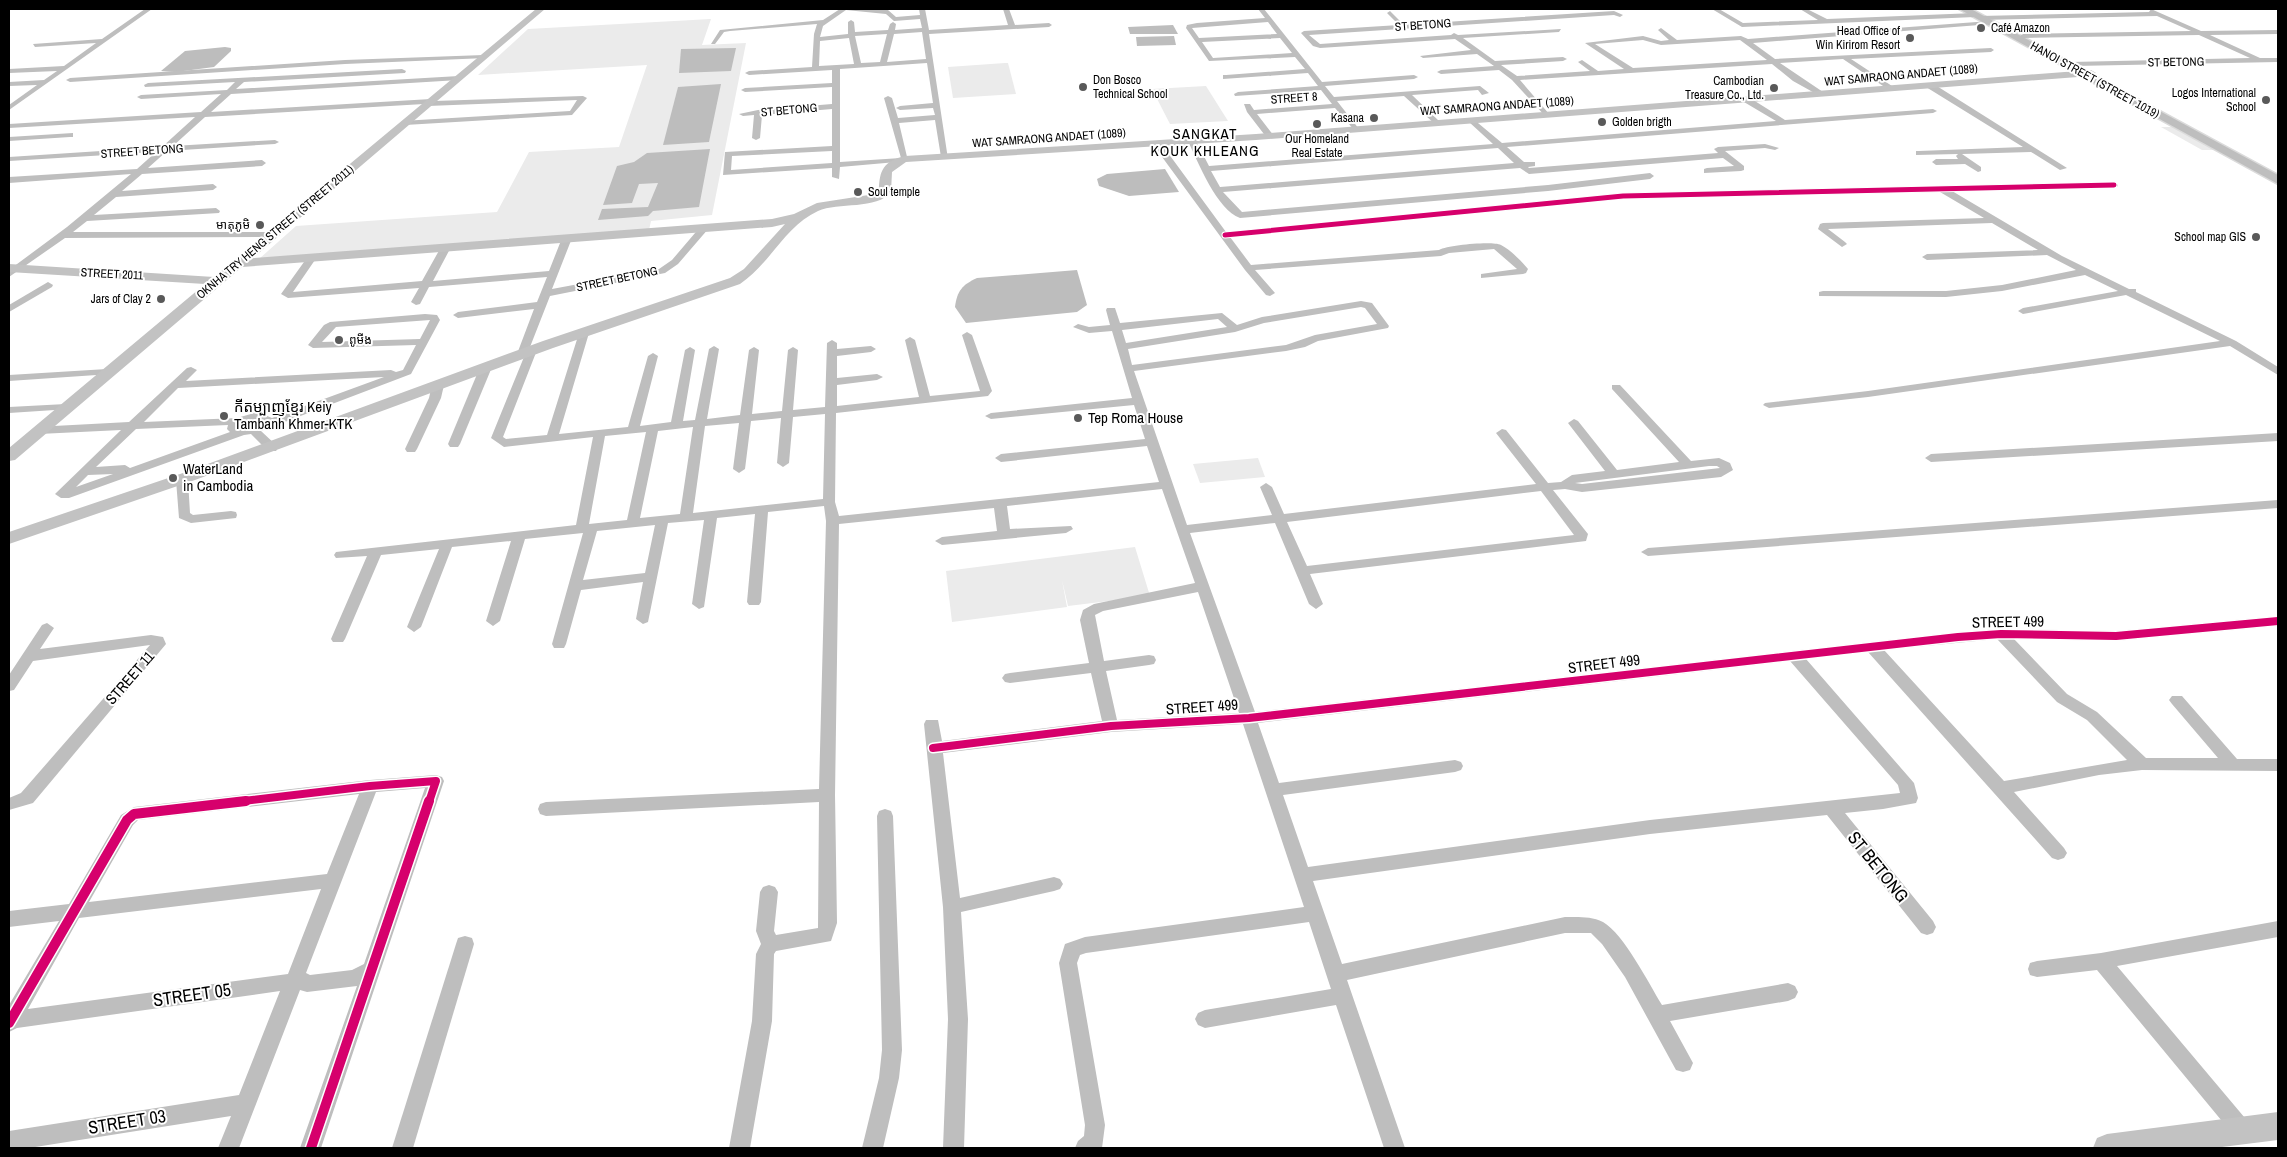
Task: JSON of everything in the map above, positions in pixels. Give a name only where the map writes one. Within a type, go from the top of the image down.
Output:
[{"type":"main road","name":"OKNHA TRY HENG STREET (STREET 2011)","points":[[9,456],[541,9]]},
{"type":"main road","name":"HANOI STREET (STREET 1019)","points":[[1964,9],[2023,36],[2082,70]]},
{"type":"main road","name":"HANOI STREET (STREET 1019)","points":[[1981,16],[2278,174]]},
{"type":"main road","name":"WAT SAMRAONG ANDAET (1089)","points":[[902,160],[1270,136],[1747,100],[2082,70]]},
{"type":"main road","points":[[237,263],[772,223],[798,217],[816,206],[879,197],[886,188],[884,176],[902,160]]},
{"type":"main road","points":[[2107,1148],[2278,1126]]},
{"type":"street","points":[[9,108],[149,9]]},
{"type":"street","points":[[713,44],[722,31],[822,22],[844,9]]},
{"type":"street","points":[[849,9],[888,12],[894,18],[924,17]]},
{"type":"street","points":[[922,9],[945,157]]},
{"type":"street","points":[[1006,9],[1012,27]]},
{"type":"street","points":[[1200,43],[1300,36],[1320,46],[1559,30],[1545,18],[1541,9]]},
{"type":"street","points":[[1715,9],[1742,25],[1981,16],[2159,14]]},
{"type":"street","points":[[1803,9],[1825,21]]},
{"type":"street","points":[[2146,9],[2278,68]]},
{"type":"street","points":[[1191,17],[1263,11],[1282,38],[1311,71],[1355,129]]},
{"type":"street","points":[[1614,12],[1620,15],[1545,18],[1614,12]]},
{"type":"street","points":[[1863,12],[1875,19]]},
{"type":"street","points":[[1390,13],[1402,24]]},
{"type":"street","points":[[1632,71],[1588,42],[1643,38],[1657,42],[1736,38],[1748,41],[1981,16]]},
{"type":"street","points":[[883,64],[894,18]]},
{"type":"street","name":"ST BETONG","points":[[1300,36],[1402,24],[1440,24],[1545,18]]},
{"type":"street","points":[[1270,20],[1189,26],[1211,60],[1214,61],[1297,55]]},
{"type":"street","points":[[815,69],[817,39],[822,22]]},
{"type":"street","points":[[842,24],[851,23],[858,66]]},
{"type":"street","points":[[1374,24],[1402,24]]},
{"type":"street","points":[[1440,24],[1515,78],[1546,114]]},
{"type":"street","points":[[817,39],[890,32],[1049,25]]},
{"type":"street","points":[[1661,30],[1675,42]]},
{"type":"street","points":[[2023,36],[2278,32]]},
{"type":"street","points":[[35,46],[102,41]]},
{"type":"street","points":[[1748,41],[1796,79],[1820,94]]},
{"type":"street","points":[[1515,78],[1774,61],[1992,50]]},
{"type":"street","points":[[1423,56],[1478,52]]},
{"type":"street","points":[[70,80],[318,63],[484,57]]},
{"type":"street","points":[[1844,57],[1889,88]]},
{"type":"street","points":[[1441,72],[1563,59]]},
{"type":"street","name":"ST BETONG","points":[[2082,70],[2278,60]]},
{"type":"street","points":[[749,73],[930,62]]},
{"type":"street","points":[[1582,62],[1598,74]]},
{"type":"street","points":[[309,108],[346,67]]},
{"type":"street","points":[[836,67],[834,148],[836,177]]},
{"type":"street","points":[[9,71],[64,68]]},
{"type":"street","points":[[148,85],[402,70]]},
{"type":"street","points":[[1270,136],[1226,77],[1311,71]]},
{"type":"street","points":[[1234,89],[1323,86],[1414,77]]},
{"type":"street","points":[[140,97],[459,78]]},
{"type":"street","points":[[11,270],[64,235],[114,194],[242,80]]},
{"type":"street","points":[[9,85],[42,84]]},
{"type":"street","points":[[1929,85],[2062,168]]},
{"type":"street","points":[[745,94],[835,88]]},
{"type":"street","points":[[1480,88],[1484,93],[1408,96],[1480,88]]},
{"type":"street","points":[[1408,96],[1436,123]]},
{"type":"street","name":"STREET 8","points":[[1252,112],[1408,96]]},
{"type":"street","points":[[9,126],[309,108],[583,98],[572,113],[405,123]]},
{"type":"street","points":[[834,148],[728,154],[726,173],[902,160],[888,98]]},
{"type":"street","points":[[1747,100],[1784,123]]},
{"type":"street","points":[[900,108],[937,105]]},
{"type":"street","name":"ST BETONG","points":[[743,114],[835,106]]},
{"type":"street","points":[[1206,170],[1933,111]]},
{"type":"street","points":[[756,138],[758,112]]},
{"type":"street","points":[[894,121],[939,117]]},
{"type":"street","points":[[1476,120],[1510,145],[1552,187]]},
{"type":"street","points":[[1476,120],[1500,146],[1531,168]]},
{"type":"street","points":[[9,139],[70,135]]},
{"type":"street","points":[[1192,141],[1206,170],[1234,212],[1246,215],[1552,187],[1650,176]]},
{"type":"street","name":"STREET BETONG","points":[[9,159],[275,142]]},
{"type":"street","points":[[1157,144],[1248,268],[1270,293]]},
{"type":"street","points":[[1707,171],[1741,168],[1718,149],[1765,146],[1775,148]]},
{"type":"street","points":[[1919,153],[2032,149]]},
{"type":"street","points":[[1953,151],[1978,168]]},
{"type":"street","points":[[1218,190],[1725,155]]},
{"type":"street","points":[[1953,170],[1940,162],[1967,161]]},
{"type":"street","points":[[9,180],[262,163]]},
{"type":"street","points":[[1224,235],[1598,197],[2114,185]]},
{"type":"street","points":[[114,194],[213,187]]},
{"type":"street","points":[[1942,189],[2050,252],[2132,291],[2232,343],[2278,372]]},
{"type":"street","points":[[84,218],[216,211]]},
{"type":"street","points":[[9,538],[182,480],[272,448],[438,384],[735,281],[754,268],[798,217]]},
{"type":"street","points":[[1842,244],[1823,229],[1823,226],[1993,220]]},
{"type":"street","name":"STREET BETONG","points":[[544,294],[662,271],[675,262],[704,228]]},
{"type":"street","points":[[64,235],[271,235]]},
{"type":"street","points":[[566,238],[540,305],[527,352],[497,438],[504,443],[984,394],[986,392],[967,335]]},
{"type":"street","points":[[1248,268],[1432,254],[1448,250],[1495,246],[1500,248],[1523,269],[1523,271],[1484,276]]},
{"type":"street","points":[[416,302],[446,247]]},
{"type":"street","points":[[1927,256],[2050,252]]},
{"type":"street","points":[[312,257],[286,294],[552,274]]},
{"type":"street","name":"STREET 2011","points":[[11,270],[215,281]]},
{"type":"street","points":[[1824,294],[1946,294],[2002,288],[2088,271]]},
{"type":"street","points":[[9,309],[48,286]]},
{"type":"street","points":[[2023,311],[2132,291]]},
{"type":"street","points":[[1121,347],[1235,329],[1262,320],[1361,304],[1368,305],[1384,326],[1315,338],[1301,345],[1286,348],[1128,368]]},
{"type":"street","points":[[458,315],[540,305]]},
{"type":"street","points":[[1111,310],[1121,347],[1167,485],[1274,790],[1394,1148]]},
{"type":"street","points":[[1078,328],[1089,330],[1222,316],[1235,329]]},
{"type":"street","points":[[191,370],[61,494],[65,495],[146,467],[249,427],[406,372],[435,320],[433,317],[342,321],[328,327],[313,345],[422,342]]},
{"type":"street","points":[[552,438],[584,332]]},
{"type":"street","points":[[910,340],[925,399]]},
{"type":"street","points":[[1769,404],[1878,393],[2232,343]]},
{"type":"street","points":[[770,944],[825,935],[828,923],[827,795],[833,521],[829,502],[832,348],[870,349]]},
{"type":"street","points":[[686,517],[700,423],[714,349]]},
{"type":"street","points":[[676,425],[690,350]]},
{"type":"street","points":[[738,469],[754,350]]},
{"type":"street","points":[[783,463],[792,350]]},
{"type":"street","points":[[633,429],[653,356]]},
{"type":"street","points":[[454,444],[486,367]]},
{"type":"street","points":[[9,378],[107,372]]},
{"type":"street","points":[[175,385],[406,372]]},
{"type":"street","points":[[354,391],[366,374]]},
{"type":"street","points":[[831,382],[877,377]]},
{"type":"street","points":[[410,449],[435,398],[438,384]]},
{"type":"street","points":[[1616,387],[1688,465]]},
{"type":"street","points":[[992,416],[1139,401]]},
{"type":"street","points":[[9,410],[66,407]]},
{"type":"street","points":[[1574,423],[1614,474]]},
{"type":"street","points":[[39,430],[131,427],[249,427],[272,448]]},
{"type":"street","points":[[633,523],[653,427]]},
{"type":"street","points":[[558,644],[574,586],[586,528],[600,433]]},
{"type":"street","points":[[1302,571],[1581,538],[1581,534],[1502,433]]},
{"type":"street","points":[[1931,458],[2278,437]]},
{"type":"street","points":[[1001,458],[1154,442]]},
{"type":"street","points":[[1183,530],[1544,487],[1565,485],[1582,488],[1727,470],[1726,466],[1719,462],[1572,479],[1565,485]]},
{"type":"street","points":[[83,472],[146,467]]},
{"type":"street","points":[[182,480],[184,515],[191,519],[231,515]]},
{"type":"street","points":[[833,521],[1167,485]]},
{"type":"street","points":[[1266,487],[1316,604]]},
{"type":"street","points":[[341,555],[829,502]]},
{"type":"street","points":[[1000,504],[1004,534]]},
{"type":"street","points":[[1648,552],[2278,504]]},
{"type":"street","points":[[754,602],[762,509]]},
{"type":"street","points":[[699,604],[711,515]]},
{"type":"street","points":[[643,619],[662,520]]},
{"type":"street","points":[[942,541],[1066,529]]},
{"type":"street","points":[[493,620],[519,536]]},
{"type":"street","points":[[414,627],[447,544]]},
{"type":"street","points":[[338,639],[376,552]]},
{"type":"street","points":[[574,586],[651,577]]},
{"type":"street","points":[[1111,726],[1087,620],[1088,612],[1099,607],[1203,586]]},
{"type":"street","name":"STREET 499","points":[[934,748],[1111,726],[1249,718],[2001,634],[2116,636],[2278,621]]},
{"type":"street","points":[[9,686],[48,628]]},
{"type":"street","points":[[2001,634],[2062,698],[2092,716],[2142,764]]},
{"type":"street","name":"STREET 11","points":[[9,804],[27,798],[159,644],[158,641],[151,640],[29,656]]},
{"type":"street","points":[[1872,647],[2001,788],[2058,854]]},
{"type":"street","points":[[1302,874],[1640,828],[1883,803],[1910,798],[1906,783],[1794,656]]},
{"type":"street","points":[[1010,678],[1149,660]]},
{"type":"street","points":[[2176,700],[2232,763]]},
{"type":"street","points":[[932,724],[944,817],[952,907],[958,1019],[953,1148]]},
{"type":"street","points":[[2001,788],[2099,769],[2142,764],[2232,763],[2278,765]]},
{"type":"street","points":[[1274,790],[1455,766]]},
{"type":"street","points":[[9,1021],[127,820],[134,814],[370,786],[436,781],[368,971],[311,1148]]},
{"type":"street","points":[[229,1148],[298,981],[370,786]]},
{"type":"street","points":[[546,809],[827,795]]},
{"type":"street","name":"ST BETONG","points":[[1830,807],[1926,927]]},
{"type":"street","points":[[872,1148],[889,1078],[892,1050],[885,816]]},
{"type":"street","points":[[9,920],[334,880]]},
{"type":"street","points":[[952,907],[1054,884]]},
{"type":"street","points":[[739,1148],[762,1021],[765,954],[770,944],[765,931],[769,892]]},
{"type":"street","points":[[1085,1148],[1094,1142],[1095,1125],[1068,963],[1072,950],[1085,945],[1315,913]]},
{"type":"street","points":[[1336,974],[1566,924],[1588,925],[1599,928],[1626,963],[1683,1063]]},
{"type":"street","points":[[2037,969],[2101,961],[2278,929]]},
{"type":"street","points":[[402,1148],[465,944]]},
{"type":"street","points":[[2101,961],[2243,1131]]},
{"type":"street","name":"STREET 05","points":[[9,1021],[298,981],[307,984],[357,978],[368,971]]},
{"type":"street","points":[[1655,1015],[1788,992]]},
{"type":"street","points":[[1205,1019],[1343,995]]},
{"type":"street","name":"STREET 03","points":[[9,1140],[246,1104]]},
{"type":"shaded area","points":[[711,19],[702,45],[746,43],[712,215],[651,221],[649,230],[259,259],[296,226],[497,212],[529,152],[619,147],[647,65],[478,75],[528,29]]},
{"type":"shaded area","points":[[1173,25],[1178,34],[1130,34],[1128,27]]},
{"type":"shaded area","points":[[1174,36],[1176,45],[1137,46],[1136,37]]},
{"type":"shaded area","points":[[231,48],[231,51],[214,67],[176,72],[161,71],[185,51]]},
{"type":"shaded area","points":[[736,48],[731,71],[679,73],[681,49]]},
{"type":"shaded area","points":[[1008,63],[1016,94],[953,98],[948,67]]},
{"type":"shaded area","points":[[721,84],[709,142],[663,145],[678,87]]},
{"type":"shaded area","points":[[1206,86],[1228,121],[1170,124],[1152,89]]},
{"type":"shaded area","points":[[2161,127],[2172,127],[2215,150],[2202,150]]},
{"type":"shaded area","points":[[710,149],[699,207],[653,211],[648,216],[598,220],[602,209],[648,207],[658,183],[639,184],[632,203],[603,205],[617,166],[634,162],[647,153]]},
{"type":"shaded area","points":[[1165,169],[1179,192],[1129,196],[1099,186],[1097,179],[1107,174]]},
{"type":"shaded area","points":[[1077,270],[1087,305],[1077,312],[966,323],[955,307],[961,289],[977,278]]},
{"type":"shaded area","points":[[1258,458],[1265,477],[1200,483],[1193,464]]},
{"type":"shaded area","points":[[1135,547],[1150,596],[1068,606],[1062,580],[1067,607],[952,622],[946,571]]},
{"type":"cycle path","points":[[1225,235],[1623,196],[2114,185]]},
{"type":"cycle path","points":[[933,748],[1111,726],[1249,718],[1958,637],[2001,634],[2116,636],[2278,621]]},
{"type":"cycle path","points":[[9,1023],[127,820],[134,814],[370,786],[436,781],[311,1148]]},
{"type":"place","name":"Café Amazon","points":[[1981,28]]},
{"type":"place","name":"Head Office of Win Kirirom Resort","points":[[1910,38]]},
{"type":"place","name":"Don Bosco Technical School","points":[[1083,87]]},
{"type":"place","name":"Cambodian Treasure Co., Ltd.","points":[[1774,88]]},
{"type":"place","name":"Logos International School","points":[[2266,100]]},
{"type":"place","name":"Kasana","points":[[1374,118]]},
{"type":"place","name":"Golden brigth","points":[[1602,122]]},
{"type":"place","name":"Our Homeland Real Estate","points":[[1317,124]]},
{"type":"place","name":"Soul temple","points":[[858,192]]},
{"type":"place","name":"មាតុភូមិ","points":[[260,225]]},
{"type":"place","name":"School map GIS","points":[[2256,237]]},
{"type":"place","name":"Jars of Clay 2","points":[[161,299]]},
{"type":"place","name":"ពូមីង","points":[[339,340]]},
{"type":"place","name":"កីតម្បាញខ្មែរ Keiy Tambanh Khmer-KTK","points":[[224,416]]},
{"type":"place","name":"Tep Roma House","points":[[1078,418]]},
{"type":"place","name":"WaterLand in Cambodia","points":[[173,478]]},
{"type":"district","name":"SANGKAT KOUK KHLEANG","points":[[1205,142]]}]
